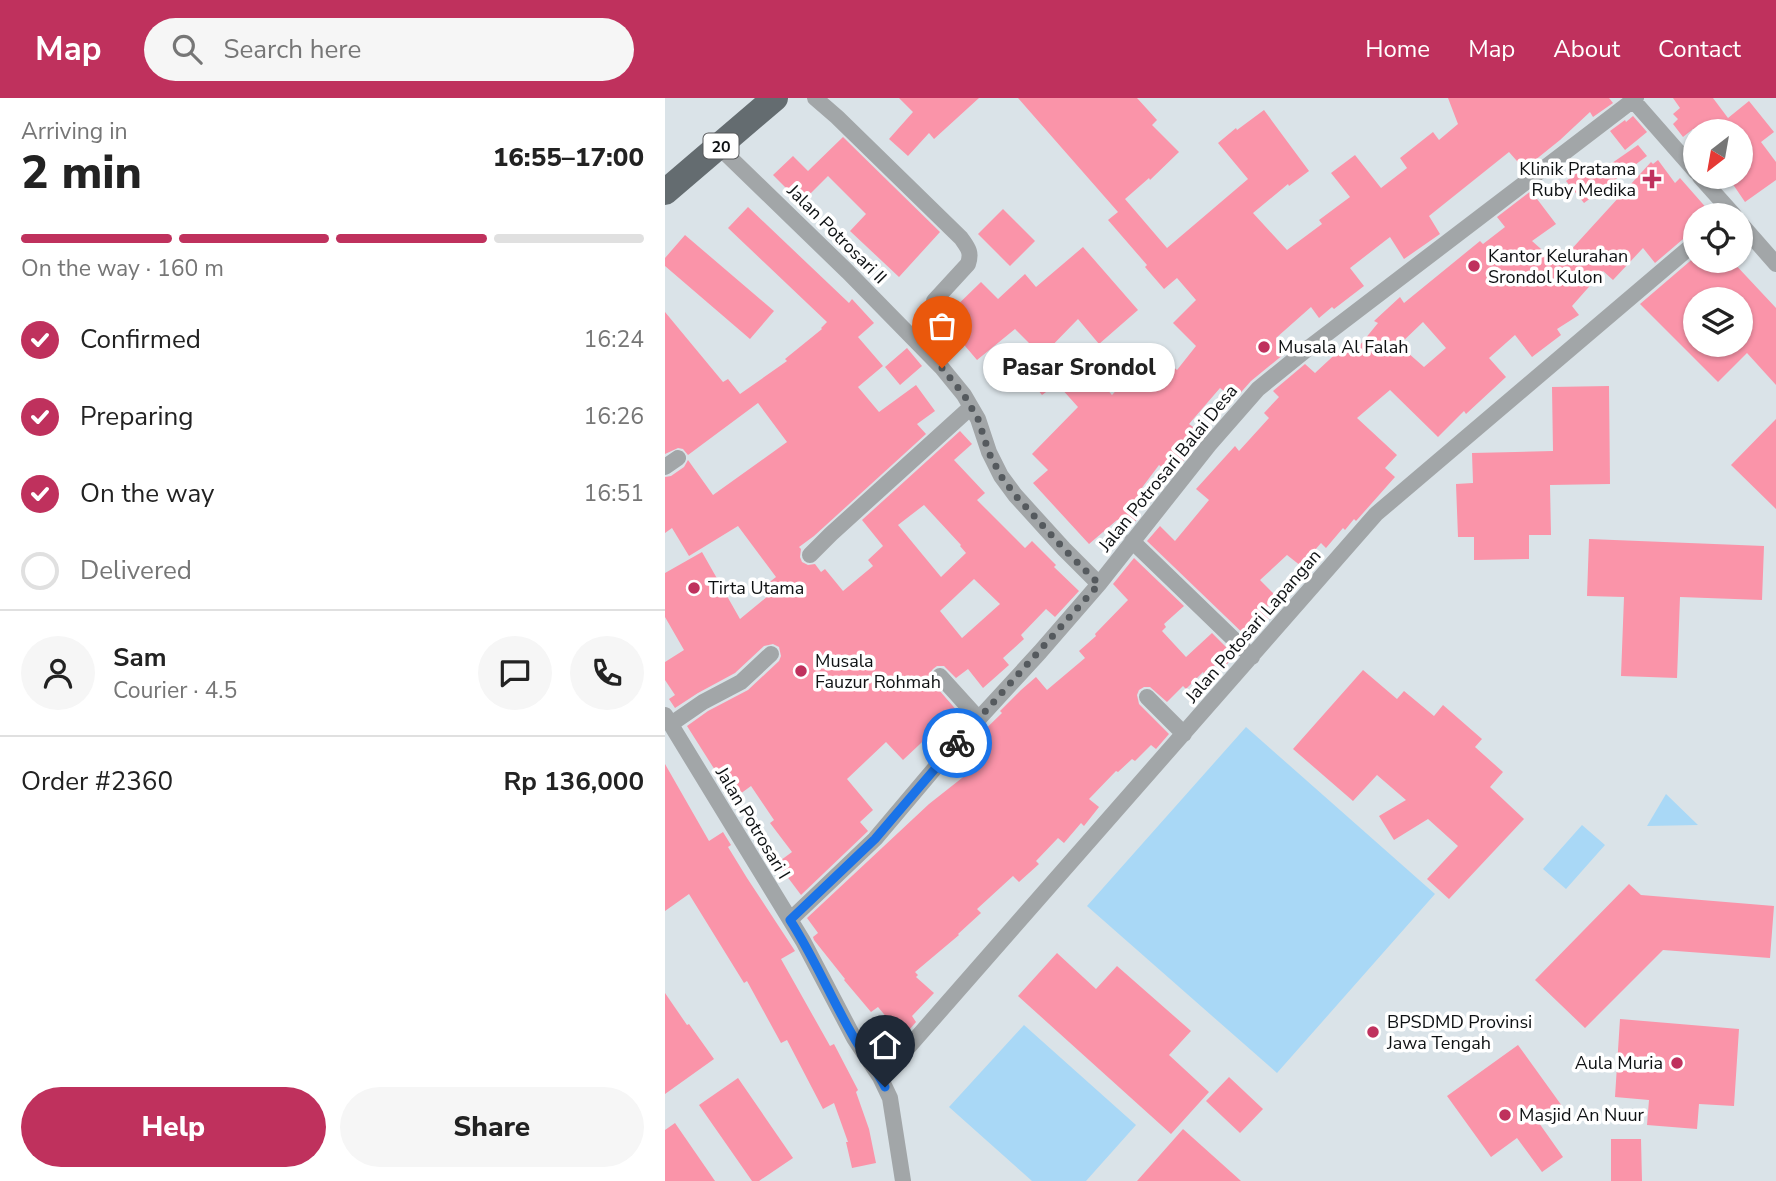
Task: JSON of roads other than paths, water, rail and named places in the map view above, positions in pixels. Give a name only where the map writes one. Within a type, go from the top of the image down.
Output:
[{"type":"highway","name":"20","points":[[665,192],[775,98]]},
{"type":"street","points":[[815,98],[961,239],[968,250],[968,264],[934,301]]},
{"type":"street","points":[[1633,99],[1683,157]]},
{"type":"street","name":"Jalan Potrosari Balai Desa","points":[[790,920],[875,839],[1099,584],[1209,445],[1258,389],[1633,99]]},
{"type":"street","name":"Jalan Potrosari II","points":[[719,147],[942,368],[964,395],[978,419],[1001,476],[1015,495],[1099,584]]},
{"type":"street","points":[[1710,189],[1721,203]]},
{"type":"street","points":[[1753,239],[1776,264]]},
{"type":"street","name":"Jalan Potosari Lapangan","points":[[880,1077],[1376,514],[1683,253]]},
{"type":"street","points":[[810,555],[971,407]]},
{"type":"street","points":[[1132,541],[1252,657]]},
{"type":"street","points":[[669,726],[703,702],[741,682],[771,654]]},
{"type":"street","points":[[940,676],[979,719]]},
{"type":"street","points":[[1147,697],[1184,734]]},
{"type":"street","name":"Jalan Potrosari I","points":[[669,726],[803,941],[854,1038],[880,1077],[890,1098],[903,1181]]},
{"type":"place","name":"Klinik Pratama Ruby Medika","points":[[1652,179]]},
{"type":"place","name":"Kantor Kelurahan Srondol Kulon","points":[[1474,266]]},
{"type":"place","name":"Musala Al Falah","points":[[1264,347]]},
{"type":"place","name":"Pasar Srondol","points":[[942,368]]},
{"type":"place","name":"Tirta Utama","points":[[694,588]]},
{"type":"place","name":"Musala Fauzur Rohmah","points":[[801,671]]},
{"type":"place","name":"BPSDMD Provinsi Jawa Tengah","points":[[1373,1032]]},
{"type":"place","name":"Aula Muria","points":[[1677,1063]]},
{"type":"place","name":"Masjid An Nuur","points":[[1505,1115]]}]
